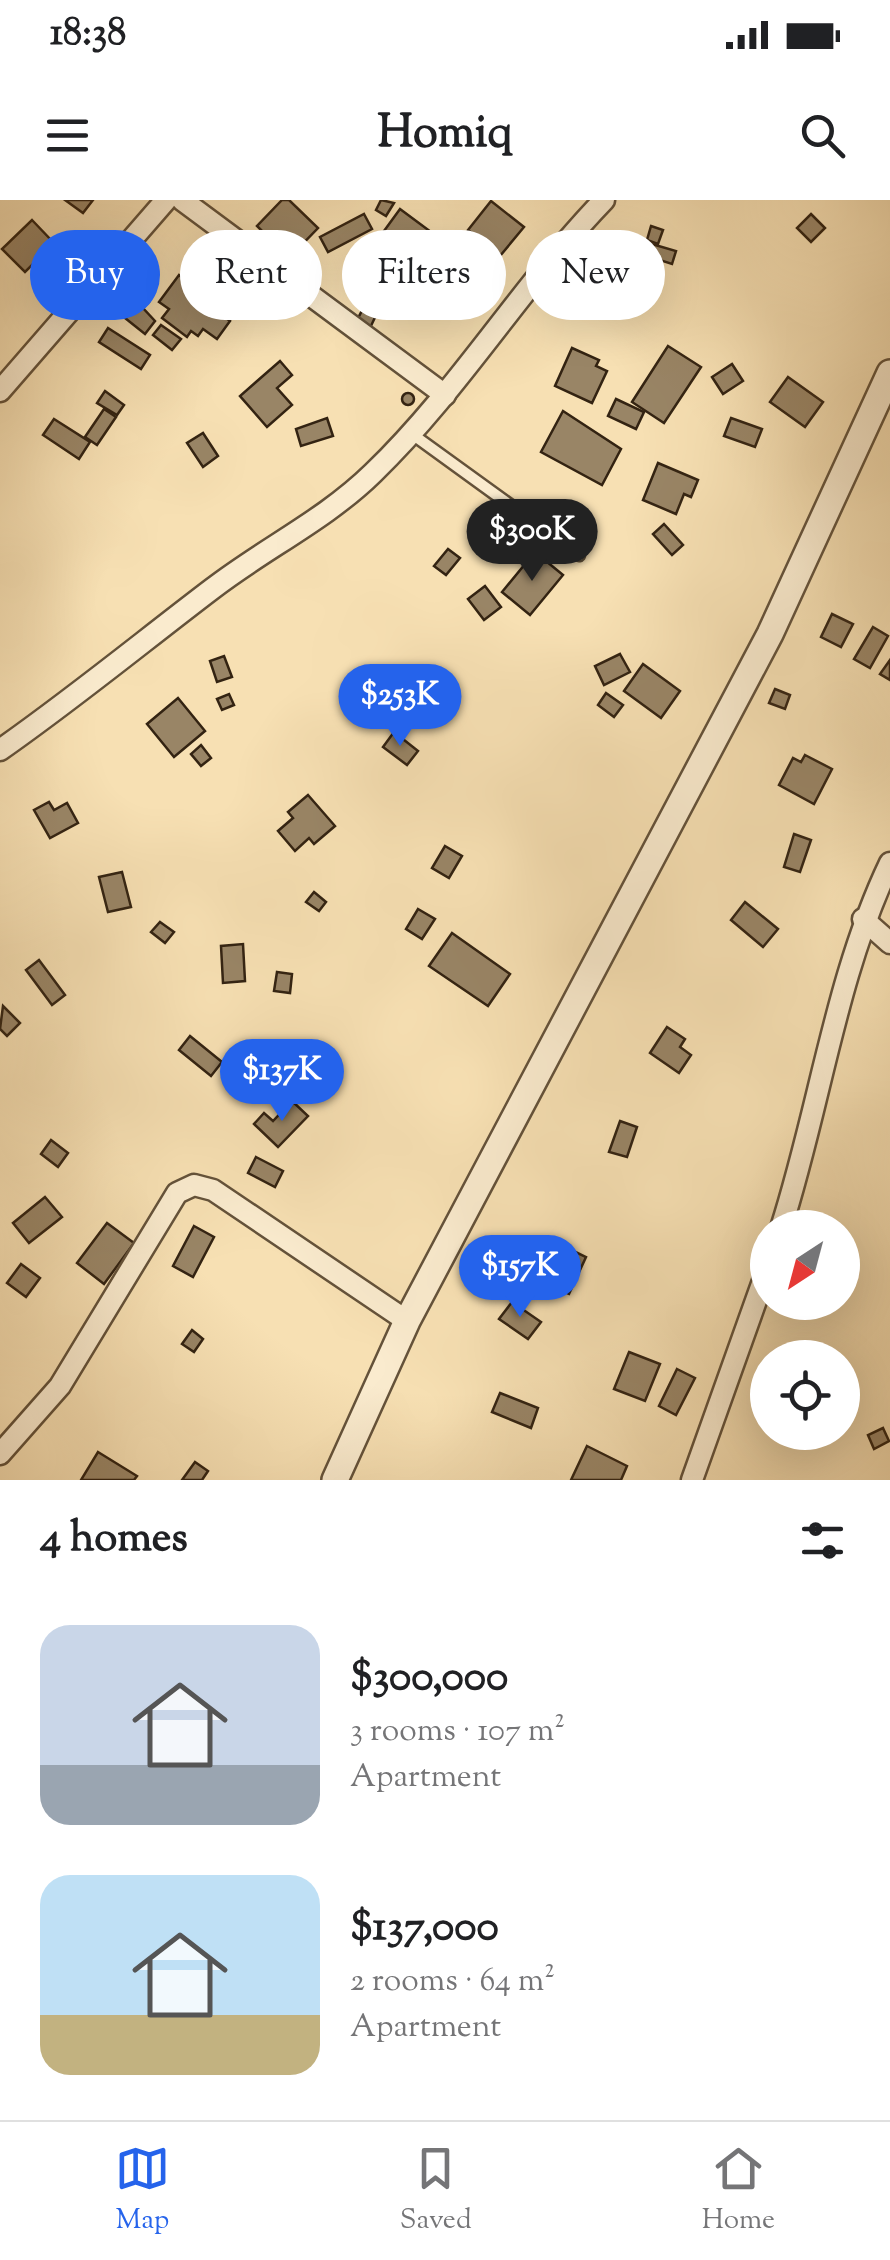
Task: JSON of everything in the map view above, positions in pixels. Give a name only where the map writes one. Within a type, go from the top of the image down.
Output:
[{"type":"street","points":[[0,391],[166,200]]},
{"type":"street","points":[[182,200],[444,395]]},
{"type":"street","points":[[0,750],[101,679],[215,586],[342,500],[412,434],[519,298],[604,200]]},
{"type":"street","points":[[336,1480],[406,1321],[770,634],[890,373]]},
{"type":"street","points":[[786,1210],[806,1150],[863,919],[890,863]]},
{"type":"street","points":[[863,919],[890,943]]},
{"type":"street","points":[[0,1454],[60,1386],[177,1192],[194,1185],[213,1190],[406,1321]]},
{"type":"street","points":[[692,1480],[750,1318]]},
{"type":"lane","points":[[412,434],[579,555]]},
{"type":"building","points":[[65,200],[93,200],[83,213]]},
{"type":"building","points":[[282,200],[289,200],[318,228],[261,230],[257,226]]},
{"type":"building","points":[[381,200],[394,203],[386,216],[376,210]]},
{"type":"building","points":[[491,201],[524,227],[506,249],[506,230],[468,230]]},
{"type":"building","points":[[400,209],[428,230],[385,230]]},
{"type":"building","points":[[364,214],[372,229],[342,230],[342,245],[328,252],[322,236]]},
{"type":"building","points":[[811,214],[825,228],[811,242],[797,228]]},
{"type":"building","points":[[32,220],[42,230],[30,230],[30,267],[25,272],[2,249]]},
{"type":"building","points":[[665,248],[676,251],[672,264],[665,262]]},
{"type":"building","points":[[179,275],[180,320],[230,321],[217,339],[203,329],[198,336],[191,331],[187,337],[162,318],[169,309],[160,301]]},
{"type":"building","points":[[128,320],[154,320],[145,334]]},
{"type":"building","points":[[357,320],[374,320],[370,328]]},
{"type":"building","points":[[161,325],[181,339],[172,350],[153,335]]},
{"type":"building","points":[[108,328],[150,355],[141,369],[99,342]]},
{"type":"building","points":[[668,346],[701,367],[664,423],[632,402]]},
{"type":"building","points":[[572,348],[599,360],[596,366],[607,371],[592,403],[555,386]]},
{"type":"building","points":[[280,361],[292,375],[277,388],[292,405],[267,427],[240,396]]},
{"type":"building","points":[[732,364],[743,381],[723,394],[712,377]]},
{"type":"building","points":[[788,377],[823,402],[805,427],[770,402]]},
{"type":"building","points":[[105,391],[124,405],[117,415],[97,403]]},
{"type":"building","points":[[403,394],[413,394],[413,404],[403,404]]},
{"type":"building","points":[[616,399],[644,412],[636,429],[608,416]]},
{"type":"building","points":[[104,409],[116,417],[97,445],[85,437]]},
{"type":"building","points":[[563,411],[621,449],[602,485],[541,452]]},
{"type":"building","points":[[327,418],[333,436],[301,446],[296,429]]},
{"type":"building","points":[[731,418],[762,429],[755,447],[724,436]]},
{"type":"building","points":[[54,419],[90,442],[79,459],[43,435]]},
{"type":"building","points":[[203,433],[218,456],[203,467],[187,443]]},
{"type":"building","points":[[658,463],[698,480],[691,497],[684,494],[676,514],[643,500]]},
{"type":"building","points":[[664,524],[683,545],[672,555],[653,534]]},
{"type":"building","points":[[448,549],[460,558],[446,575],[434,566]]},
{"type":"building","points":[[535,552],[563,575],[530,615],[502,592]]},
{"type":"building","points":[[485,586],[501,607],[484,620],[468,599]]},
{"type":"building","points":[[832,614],[853,624],[841,647],[821,637]]},
{"type":"building","points":[[873,627],[888,636],[870,668],[854,659]]},
{"type":"building","points":[[620,654],[630,672],[604,685],[595,666]]},
{"type":"building","points":[[224,656],[232,677],[217,682],[210,661]]},
{"type":"building","points":[[890,660],[890,680],[880,674]]},
{"type":"building","points":[[643,664],[680,691],[661,718],[624,691]]},
{"type":"building","points":[[775,689],[790,695],[785,709],[769,703]]},
{"type":"building","points":[[606,693],[623,705],[614,717],[598,705]]},
{"type":"building","points":[[229,694],[234,705],[222,710],[217,699]]},
{"type":"building","points":[[178,698],[205,731],[174,757],[147,724]]},
{"type":"building","points":[[394,732],[418,751],[407,765],[383,747]]},
{"type":"building","points":[[201,745],[211,758],[201,766],[191,754]]},
{"type":"building","points":[[805,755],[832,769],[814,804],[779,785],[793,758],[801,762]]},
{"type":"building","points":[[308,795],[335,826],[314,844],[309,838],[295,851],[278,831],[293,818],[288,812]]},
{"type":"building","points":[[49,802],[54,810],[67,803],[78,823],[50,838],[34,810]]},
{"type":"building","points":[[794,834],[811,840],[800,872],[784,867]]},
{"type":"building","points":[[445,846],[462,856],[449,878],[432,868]]},
{"type":"building","points":[[122,872],[131,907],[108,912],[99,877]]},
{"type":"building","points":[[314,892],[326,902],[319,911],[306,902]]},
{"type":"building","points":[[745,902],[778,929],[763,947],[731,920]]},
{"type":"building","points":[[418,909],[435,919],[422,939],[406,929]]},
{"type":"building","points":[[160,922],[174,932],[165,943],[151,932]]},
{"type":"building","points":[[452,933],[510,974],[488,1006],[429,966]]},
{"type":"building","points":[[243,944],[245,981],[223,983],[221,946]]},
{"type":"building","points":[[39,960],[65,995],[52,1005],[26,970]]},
{"type":"building","points":[[277,972],[292,974],[290,993],[274,991]]},
{"type":"building","points":[[3,1006],[20,1023],[7,1036],[0,1029]]},
{"type":"building","points":[[667,1027],[685,1039],[680,1047],[691,1055],[679,1073],[650,1053]]},
{"type":"building","points":[[190,1036],[222,1062],[211,1076],[179,1050]]},
{"type":"building","points":[[292,1101],[308,1116],[278,1147],[254,1124],[264,1113],[273,1121]]},
{"type":"building","points":[[620,1121],[637,1127],[627,1157],[609,1152]]},
{"type":"building","points":[[51,1140],[68,1153],[58,1167],[41,1154]]},
{"type":"building","points":[[256,1157],[283,1171],[275,1187],[248,1173]]},
{"type":"building","points":[[45,1197],[62,1217],[29,1243],[13,1223]]},
{"type":"building","points":[[107,1223],[134,1243],[104,1284],[77,1263]]},
{"type":"building","points":[[194,1226],[214,1237],[193,1277],[173,1266]]},
{"type":"building","points":[[555,1242],[586,1257],[569,1294],[550,1286],[554,1277],[542,1271]]},
{"type":"building","points":[[21,1264],[40,1278],[26,1297],[7,1283]]},
{"type":"building","points":[[512,1302],[541,1322],[528,1339],[499,1319]]},
{"type":"building","points":[[192,1330],[203,1339],[194,1352],[182,1344]]},
{"type":"building","points":[[629,1352],[660,1364],[645,1401],[614,1389]]},
{"type":"building","points":[[677,1369],[695,1378],[676,1415],[659,1406]]},
{"type":"building","points":[[500,1393],[538,1408],[531,1428],[492,1412]]},
{"type":"building","points":[[883,1428],[889,1441],[874,1449],[868,1435]]},
{"type":"building","points":[[587,1446],[627,1466],[621,1480],[571,1480]]},
{"type":"building","points":[[98,1452],[137,1476],[134,1480],[81,1480]]},
{"type":"building","points":[[195,1462],[208,1471],[202,1480],[182,1480]]}]
